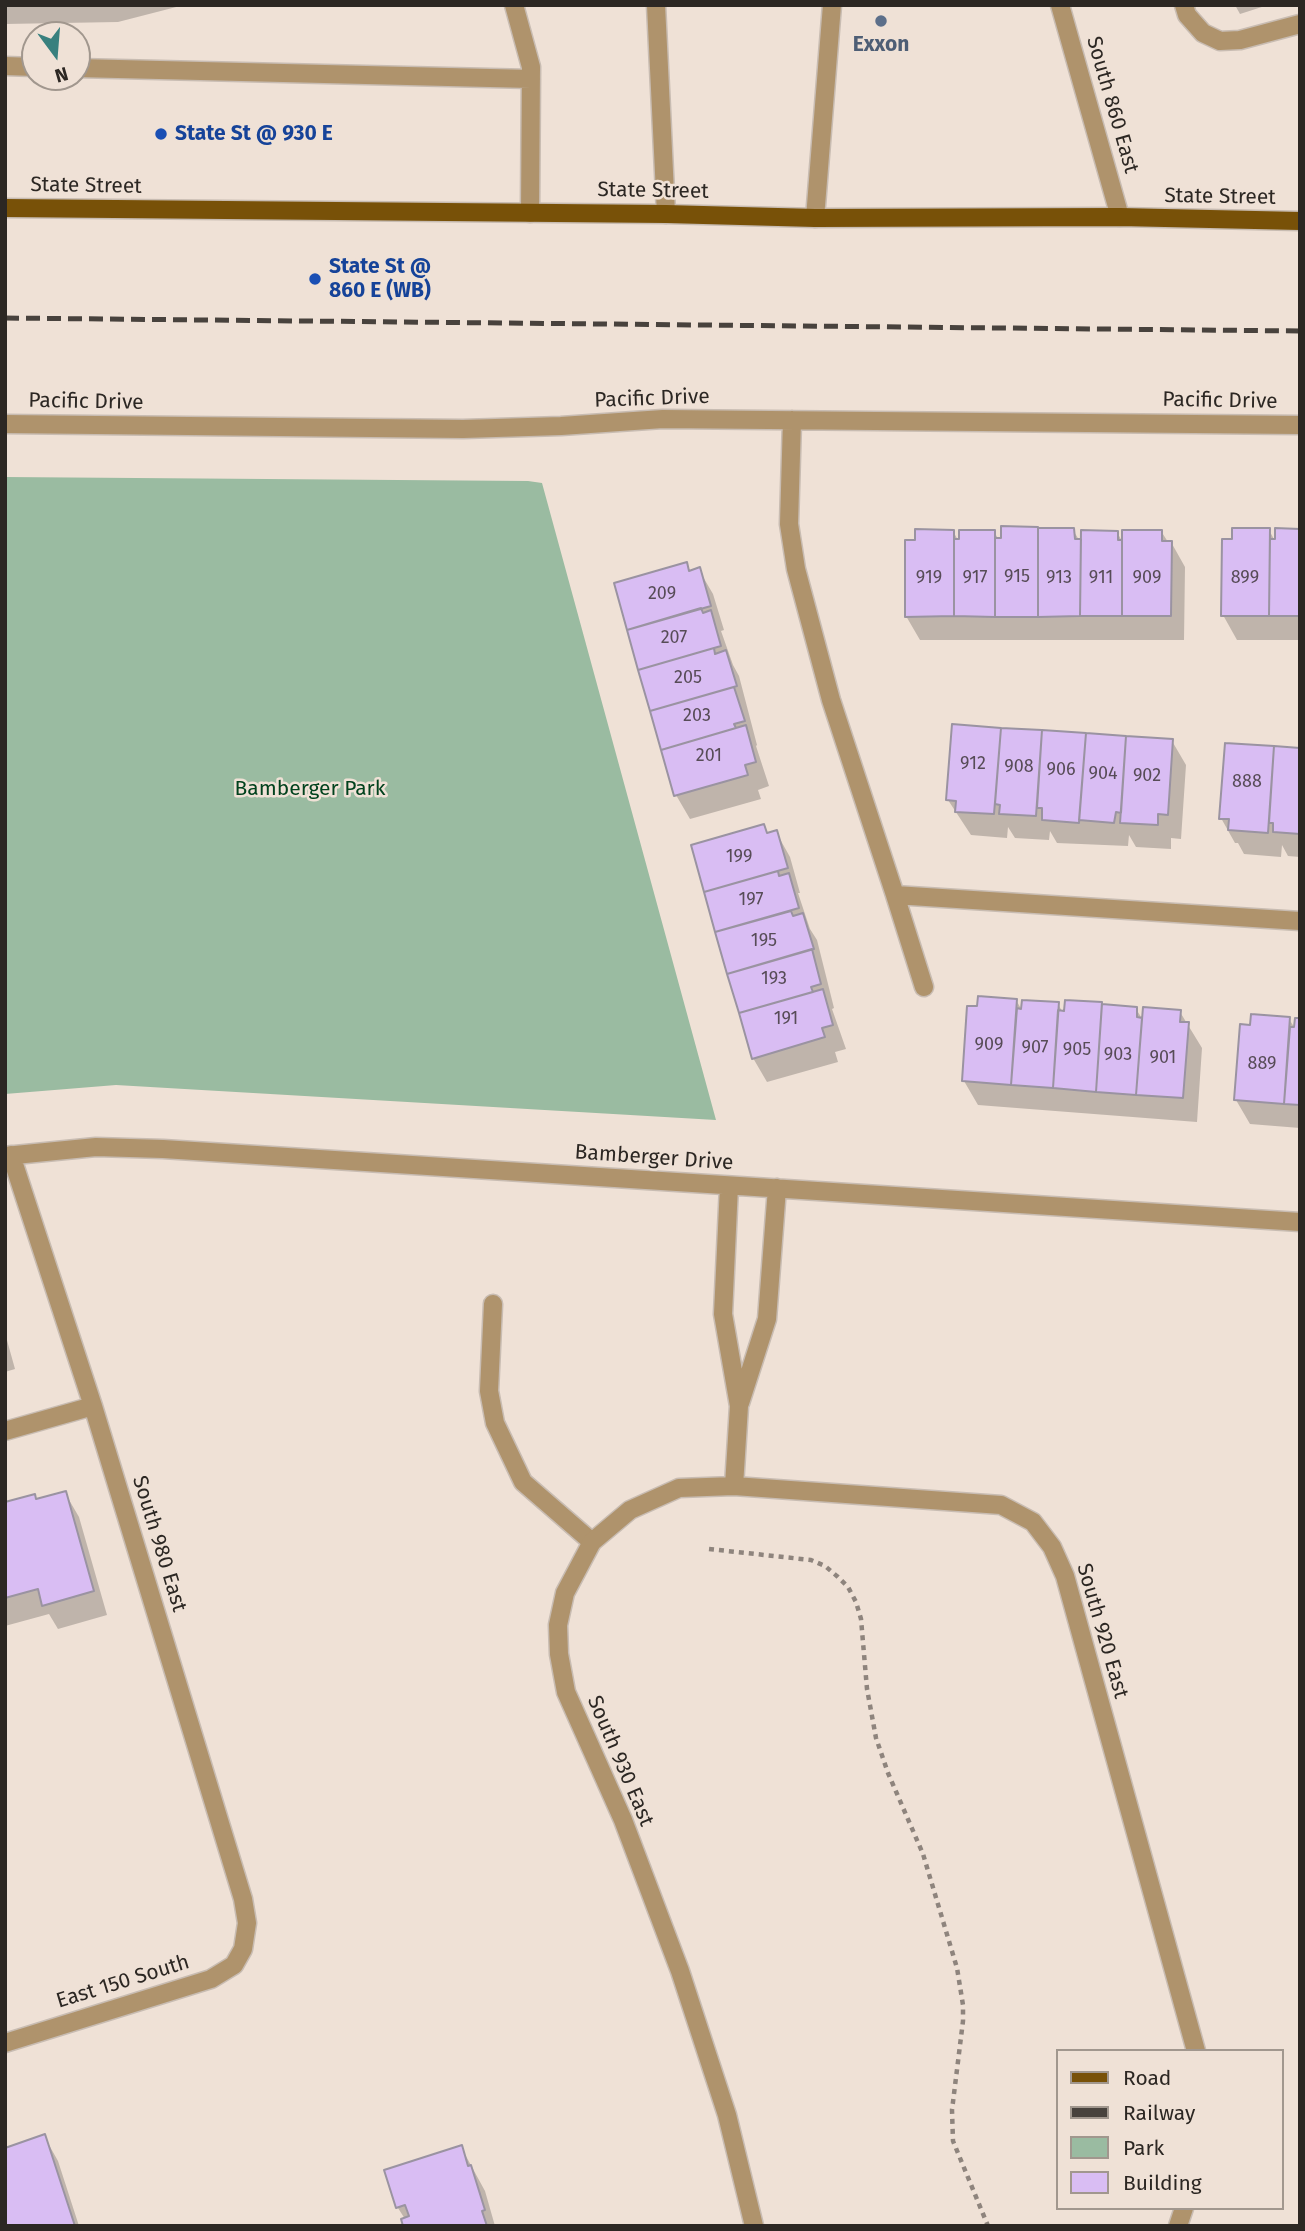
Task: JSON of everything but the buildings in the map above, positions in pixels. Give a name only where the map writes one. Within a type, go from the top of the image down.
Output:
[{"type":"main road","name":"State Street","points":[[5,208],[666,214],[815,218],[1120,217],[1300,221]]},
{"type":"street","points":[[514,5],[531,67],[530,213]]},
{"type":"street","points":[[656,5],[666,214]]},
{"type":"street","points":[[815,218],[832,5]]},
{"type":"street","name":"South 860 East","points":[[1060,5],[1120,217]]},
{"type":"street","points":[[1184,5],[1187,15],[1203,33],[1220,41],[1240,40],[1300,24]]},
{"type":"street","points":[[91,68],[531,79]]},
{"type":"street","name":"Pacific Drive","points":[[5,424],[463,429],[663,419],[1300,425]]},
{"type":"street","points":[[792,420],[789,524],[796,569],[831,700],[924,987]]},
{"type":"street","points":[[895,895],[1300,921]]},
{"type":"street","name":"Bamberger Drive","points":[[8,1156],[96,1147],[163,1149],[1300,1222]]},
{"type":"street","name":"South 980 East","points":[[8,1156],[93,1406],[243,1899],[247,1923],[243,1949]]},
{"type":"street","points":[[729,1186],[723,1314],[739,1406],[734,1486]]},
{"type":"street","points":[[739,1406],[768,1319],[777,1188]]},
{"type":"street","points":[[494,1304],[488,1391],[495,1423],[523,1482],[592,1542]]},
{"type":"street","points":[[5,1431],[93,1406]]},
{"type":"street","name":"South 930 East","points":[[734,1486],[679,1488],[630,1510],[592,1542],[565,1593],[558,1625],[559,1654],[566,1692],[622,1820],[681,1971],[727,2115],[754,2226]]},
{"type":"street","name":"South 920 East","points":[[734,1486],[1002,1505],[1033,1522],[1052,1547],[1065,1576],[1195,2049]]},
{"type":"street","name":"East 150 South","points":[[5,2043],[211,1979],[234,1965],[243,1949]]},
{"type":"path","points":[[709,1549],[811,1560],[825,1566],[838,1577],[848,1587],[856,1602],[861,1619],[867,1689],[876,1738],[891,1781],[923,1854],[957,1968],[963,2021],[952,2110],[953,2141],[988,2226]]},
{"type":"green space","name":"Bamberger Park","points":[[5,477],[542,483],[716,1120],[116,1085],[5,1094]]},
{"type":"railway","points":[[5,318],[1300,331]]},
{"type":"place","name":"Exxon","points":[[881,21]]},
{"type":"place","name":"State St @ 930 E","points":[[161,134]]},
{"type":"place","name":"State St @ 860 E (WB)","points":[[315,279]]}]
